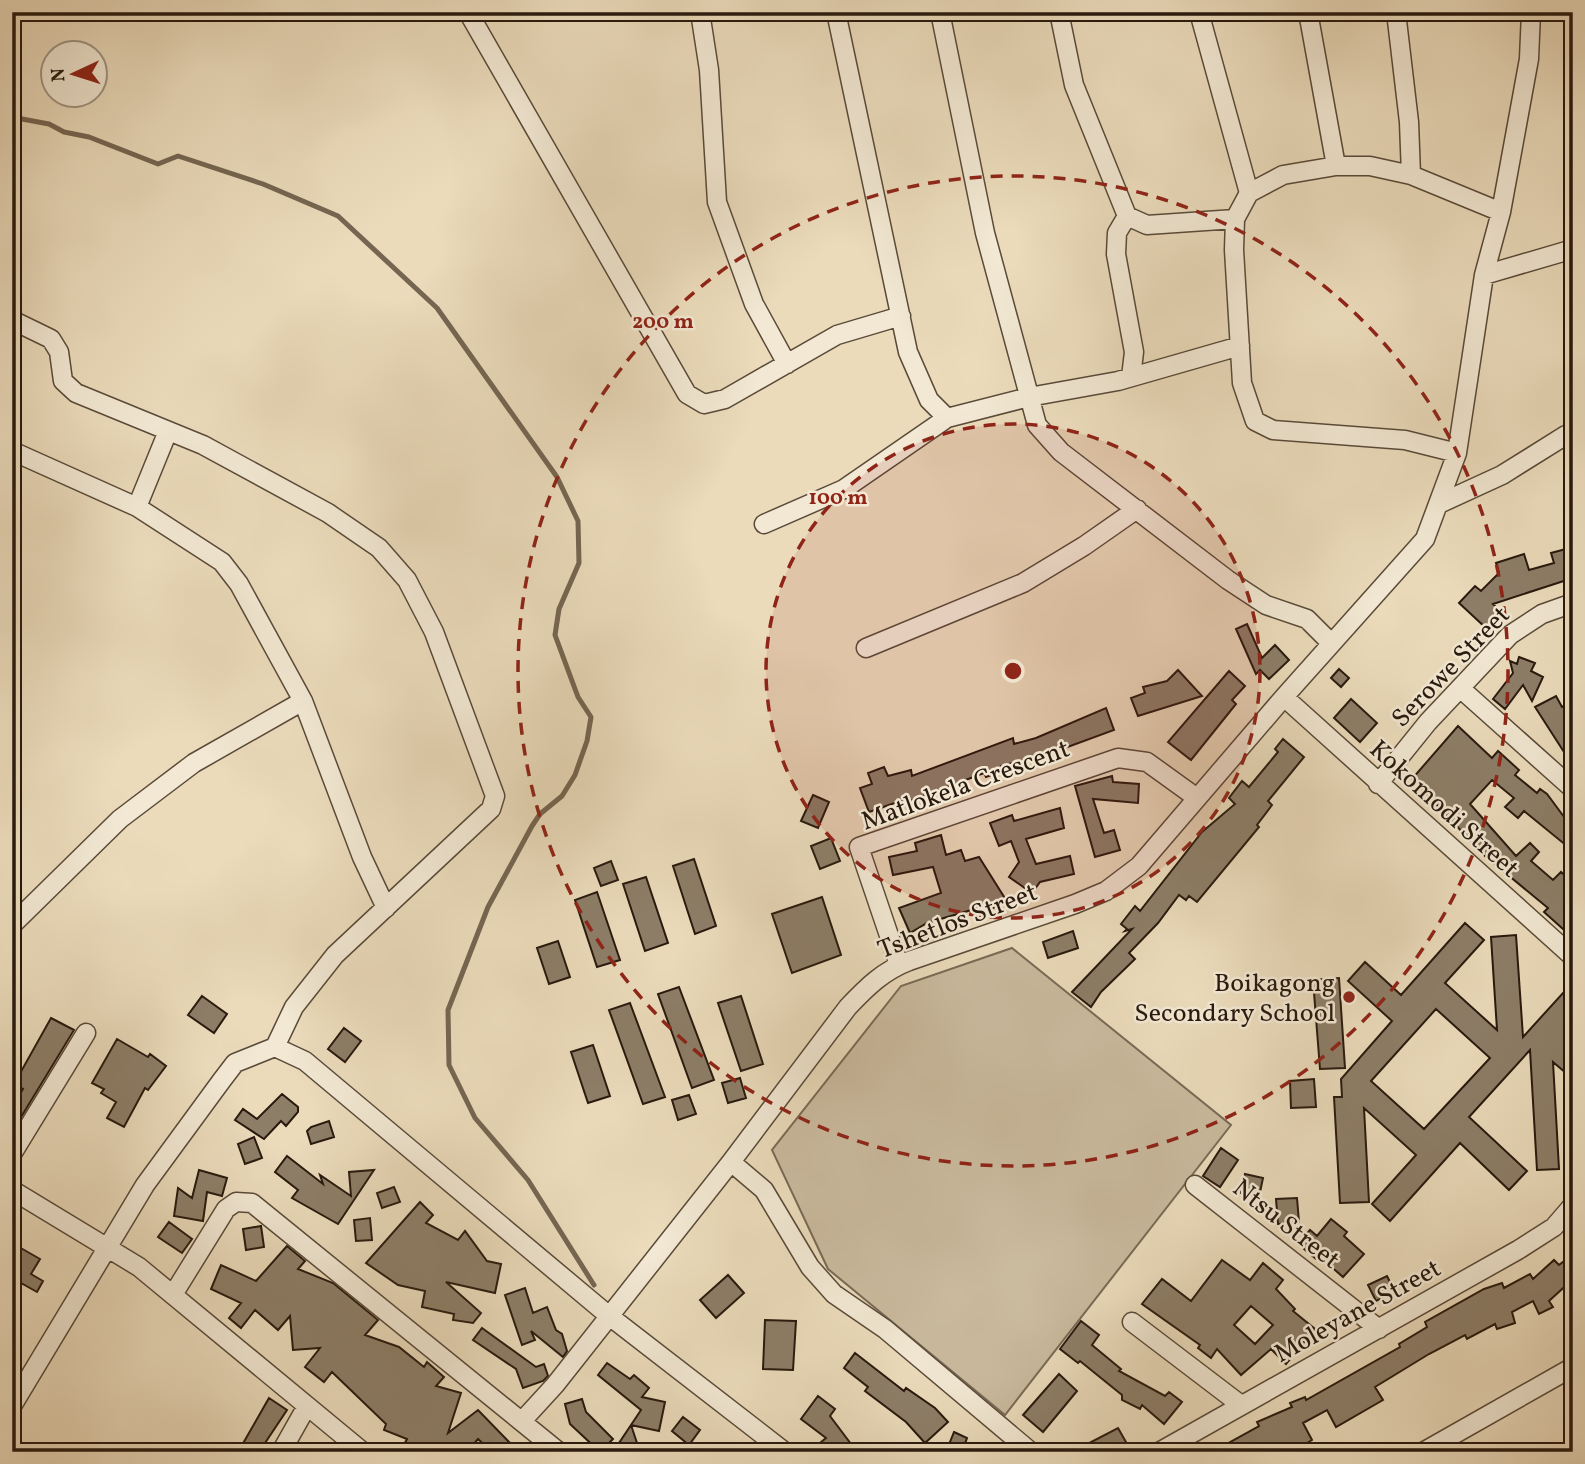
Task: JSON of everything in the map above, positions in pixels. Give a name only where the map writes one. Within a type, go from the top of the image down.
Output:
[{"type":"street","points":[[468,12],[687,394],[704,404],[725,399],[838,335],[901,316]]},
{"type":"street","points":[[700,12],[709,70],[717,202],[754,304],[787,363]]},
{"type":"street","points":[[836,12],[908,352],[929,400],[947,418]]},
{"type":"street","points":[[940,12],[985,233],[1037,425],[1061,452],[1228,580],[1266,605],[1307,619],[1331,643]]},
{"type":"street","points":[[1059,12],[1074,85],[1127,216],[1147,225],[1235,219]]},
{"type":"street","points":[[1199,12],[1249,193]]},
{"type":"street","points":[[1308,12],[1336,166]]},
{"type":"street","points":[[1396,12],[1409,122],[1411,175]]},
{"type":"street","name":"Tshetlos Street","points":[[522,1421],[555,1385],[848,1007],[870,984],[899,965],[1106,891],[1139,866],[1331,643],[1425,539],[1441,503],[1457,453],[1485,275],[1501,212],[1529,59],[1531,12]]},
{"type":"street","points":[[1457,453],[1405,440],[1273,430],[1255,421],[1242,383],[1235,219],[1249,193],[1283,176],[1336,166],[1370,166],[1411,175],[1501,212]]},
{"type":"street","points":[[1127,216],[1117,233],[1116,254],[1134,352],[1131,377]]},
{"type":"street","points":[[1485,275],[1573,249]]},
{"type":"street","points":[[12,320],[51,339],[59,352],[63,381],[76,393],[203,446],[317,507],[379,548],[407,580],[434,632],[495,796],[491,809],[335,955],[294,1007],[275,1047],[235,1063],[145,1185],[12,1406]]},
{"type":"street","points":[[764,524],[844,489],[947,418],[1029,397],[1131,377],[1240,346]]},
{"type":"street","points":[[137,507],[168,431]]},
{"type":"street","points":[[1441,503],[1502,475],[1573,433]]},
{"type":"street","points":[[12,452],[137,507],[222,562],[239,584],[303,701],[362,857],[386,908]]},
{"type":"street","points":[[866,648],[1023,583],[1084,547],[1137,509]]},
{"type":"street","name":"Serowe Street","points":[[1378,784],[1460,688],[1522,625],[1573,603]]},
{"type":"street","points":[[1460,688],[1573,789]]},
{"type":"street","name":"Kokomodi Street","points":[[1284,697],[1573,957]]},
{"type":"street","points":[[12,925],[120,819],[194,763],[303,701]]},
{"type":"street","name":"Matlokela Crescent","points":[[899,965],[859,847],[1118,758],[1147,762],[1197,798]]},
{"type":"street","points":[[12,1154],[86,1033]]},
{"type":"street","points":[[275,1047],[305,1061],[608,1315],[785,1452]]},
{"type":"street","points":[[731,1161],[764,1190],[810,1267],[834,1294],[885,1329],[1031,1452]]},
{"type":"street","name":"Ntsu Street","points":[[1195,1185],[1379,1329]]},
{"type":"street","points":[[12,1190],[107,1245],[174,1293],[363,1452]]},
{"type":"street","points":[[174,1293],[226,1209],[236,1202],[252,1203],[559,1452]]},
{"type":"street","name":"Moleyane Street","points":[[1159,1452],[1518,1250],[1554,1227],[1573,1205]]},
{"type":"street","points":[[1132,1322],[1241,1405]]},
{"type":"street","points":[[1423,1452],[1573,1367]]},
{"type":"street","points":[[281,1452],[307,1406]]},
{"type":"shaded area","points":[[1012,948],[1231,1125],[1005,1415],[828,1269],[772,1150],[901,986]]},
{"type":"building","points":[[1573,547],[1573,578],[1493,604],[1501,612],[1486,628],[1459,603],[1475,586],[1481,591],[1499,573],[1496,563],[1524,554],[1529,570],[1554,563],[1551,553]]},
{"type":"building","points":[[1247,624],[1262,658],[1275,645],[1289,660],[1269,679],[1260,670],[1256,674],[1236,629]]},
{"type":"building","points":[[1519,657],[1535,663],[1531,671],[1543,677],[1532,701],[1523,685],[1505,709],[1493,699],[1513,673],[1510,661],[1517,664]]},
{"type":"building","points":[[1339,669],[1349,678],[1341,687],[1331,678]]},
{"type":"building","points":[[1178,670],[1202,696],[1138,716],[1131,698],[1145,693],[1143,687],[1167,681]]},
{"type":"building","points":[[1229,671],[1245,686],[1232,700],[1236,704],[1191,760],[1168,742]]},
{"type":"building","points":[[1556,696],[1562,707],[1573,702],[1573,766],[1535,707]]},
{"type":"building","points":[[1351,699],[1377,723],[1360,742],[1334,718]]},
{"type":"building","points":[[1106,708],[1114,730],[1054,752],[1001,766],[1003,771],[986,777],[984,773],[907,802],[906,799],[869,812],[860,788],[872,784],[868,773],[884,767],[888,776],[911,770],[912,776],[1013,738],[1014,744],[1036,738]]},
{"type":"building","points":[[1458,726],[1492,758],[1498,751],[1519,770],[1515,775],[1537,793],[1540,789],[1547,794],[1573,829],[1573,851],[1524,811],[1518,818],[1505,807],[1514,798],[1492,780],[1470,804],[1516,856],[1530,843],[1539,852],[1531,861],[1553,880],[1561,872],[1573,883],[1573,938],[1544,912],[1548,908],[1485,856],[1412,779]]},
{"type":"building","points":[[1283,739],[1304,757],[1268,801],[1272,805],[1257,825],[1259,827],[1197,902],[1189,896],[1186,900],[1179,895],[1158,923],[1129,953],[1135,959],[1101,992],[1091,1007],[1072,992],[1132,929],[1125,931],[1127,929],[1121,924],[1135,906],[1140,911],[1202,832],[1235,804],[1229,798],[1242,781],[1249,787],[1278,752],[1275,749]]},
{"type":"building","points":[[1112,776],[1113,782],[1139,784],[1138,803],[1093,799],[1104,833],[1114,830],[1120,850],[1095,857],[1075,786]]},
{"type":"building","points":[[813,795],[829,802],[818,828],[801,821]]},
{"type":"building","points":[[1060,808],[1064,828],[1026,839],[1036,864],[1070,856],[1074,874],[1040,882],[1032,893],[1009,877],[1019,862],[1011,841],[999,846],[990,823],[1012,815],[1014,821]]},
{"type":"building","points":[[941,835],[946,855],[961,850],[965,861],[979,857],[1006,900],[988,911],[985,906],[927,923],[910,933],[899,908],[941,893],[933,867],[893,875],[889,857],[917,851],[915,843]]},
{"type":"building","points":[[831,838],[840,861],[820,869],[811,846]]},
{"type":"building","points":[[694,859],[716,926],[695,934],[673,866]]},
{"type":"building","points":[[611,861],[618,880],[601,886],[594,868]]},
{"type":"building","points":[[646,877],[668,943],[645,951],[623,884]]},
{"type":"building","points":[[597,892],[620,960],[597,967],[575,900]]},
{"type":"building","points":[[822,897],[841,955],[792,973],[772,914]]},
{"type":"building","points":[[1465,923],[1484,940],[1445,983],[1497,1030],[1491,937],[1516,935],[1523,1037],[1573,982],[1573,1079],[1553,1062],[1559,1169],[1537,1170],[1530,1050],[1469,1117],[1527,1171],[1509,1190],[1460,1143],[1390,1221],[1372,1204],[1416,1155],[1364,1108],[1369,1202],[1340,1203],[1334,1097],[1342,1097],[1341,1079],[1392,1021],[1348,981],[1365,962],[1401,995]],"holes":[[[1436,1009],[1490,1058],[1424,1129],[1371,1081]]]},
{"type":"building","points":[[1073,931],[1078,948],[1048,958],[1043,942]]},
{"type":"building","points":[[558,941],[570,977],[549,984],[537,948]]},
{"type":"building","points":[[1339,978],[1345,1068],[1320,1069],[1313,980]]},
{"type":"building","points":[[679,987],[714,1080],[692,1088],[658,994]]},
{"type":"building","points":[[202,996],[227,1014],[214,1033],[188,1015]]},
{"type":"building","points":[[741,996],[763,1064],[741,1071],[718,1003]]},
{"type":"building","points":[[630,1003],[665,1097],[643,1104],[609,1010]]},
{"type":"building","points":[[51,1018],[74,1030],[12,1132],[12,1108],[23,1089],[14,1084]]},
{"type":"building","points":[[344,1028],[361,1041],[345,1062],[328,1049]]},
{"type":"building","points":[[117,1039],[148,1057],[150,1054],[166,1066],[148,1090],[145,1088],[124,1127],[107,1118],[116,1102],[101,1093],[104,1089],[92,1083]]},
{"type":"building","points":[[593,1045],[610,1096],[588,1103],[571,1052]]},
{"type":"building","points":[[740,1078],[746,1098],[728,1103],[722,1083]]},
{"type":"building","points":[[1314,1079],[1316,1107],[1291,1108],[1290,1081]]},
{"type":"building","points":[[282,1094],[298,1107],[298,1112],[286,1126],[281,1121],[264,1139],[235,1120],[243,1109],[257,1119]]},
{"type":"building","points":[[689,1095],[696,1114],[678,1120],[672,1100]]},
{"type":"building","points":[[329,1121],[334,1137],[311,1144],[307,1131]]},
{"type":"building","points":[[254,1137],[262,1158],[245,1164],[238,1144]]},
{"type":"building","points":[[1221,1148],[1238,1160],[1220,1187],[1203,1176]]},
{"type":"building","points":[[287,1156],[323,1184],[320,1175],[351,1196],[349,1172],[374,1170],[338,1224],[292,1198],[298,1190],[275,1172]]},
{"type":"building","points":[[199,1170],[227,1178],[222,1196],[207,1192],[203,1221],[174,1216],[178,1188],[192,1198]]},
{"type":"building","points":[[1245,1174],[1263,1178],[1259,1197],[1241,1193]]},
{"type":"building","points":[[394,1187],[400,1202],[382,1208],[377,1193]]},
{"type":"building","points":[[1297,1198],[1299,1222],[1278,1224],[1276,1199]]},
{"type":"building","points":[[420,1202],[433,1215],[426,1223],[458,1240],[465,1231],[487,1261],[501,1264],[495,1293],[446,1282],[481,1313],[473,1323],[453,1320],[454,1314],[422,1307],[425,1291],[398,1285],[366,1263]]},
{"type":"building","points":[[370,1218],[372,1240],[356,1241],[354,1220]]},
{"type":"building","points":[[1331,1219],[1347,1232],[1344,1236],[1364,1254],[1343,1277],[1319,1256],[1316,1259],[1298,1244],[1310,1230],[1317,1236]]},
{"type":"building","points":[[169,1222],[192,1239],[182,1253],[158,1237]]},
{"type":"building","points":[[261,1226],[264,1247],[246,1250],[243,1229]]},
{"type":"building","points":[[12,1243],[40,1259],[31,1274],[43,1281],[37,1292],[21,1283],[12,1298]]},
{"type":"building","points":[[287,1246],[305,1261],[298,1269],[333,1283],[378,1320],[365,1335],[399,1347],[424,1367],[427,1362],[444,1377],[436,1386],[461,1393],[448,1433],[478,1410],[512,1445],[505,1452],[492,1452],[478,1439],[467,1452],[400,1452],[407,1439],[384,1430],[386,1424],[332,1372],[324,1382],[305,1367],[320,1348],[293,1350],[290,1316],[278,1330],[255,1310],[241,1328],[229,1318],[241,1303],[211,1289],[221,1265],[256,1281]]},
{"type":"building","points":[[1573,1254],[1573,1279],[1549,1301],[1553,1307],[1539,1314],[1533,1301],[1512,1312],[1515,1323],[1497,1329],[1495,1324],[1467,1339],[1465,1335],[1429,1354],[1375,1387],[1383,1400],[1336,1427],[1327,1410],[1303,1423],[1312,1440],[1292,1452],[1212,1452],[1259,1426],[1257,1422],[1292,1407],[1290,1403],[1305,1397],[1306,1400],[1400,1347],[1399,1344],[1427,1327],[1425,1322],[1484,1289],[1502,1283],[1504,1288],[1530,1274],[1533,1279],[1554,1260],[1559,1265]]},
{"type":"building","points":[[1222,1260],[1250,1280],[1263,1263],[1283,1280],[1276,1289],[1295,1309],[1293,1311],[1315,1329],[1286,1364],[1271,1349],[1241,1375],[1217,1349],[1211,1358],[1198,1348],[1200,1345],[1142,1304],[1162,1279],[1191,1301]],"holes":[[[1251,1306],[1273,1325],[1255,1344],[1234,1325]]]},
{"type":"building","points":[[728,1275],[744,1293],[716,1318],[700,1300]]},
{"type":"building","points":[[1387,1276],[1395,1292],[1376,1301],[1368,1285]]},
{"type":"building","points":[[525,1288],[533,1313],[547,1307],[556,1330],[562,1334],[567,1351],[563,1357],[531,1331],[535,1340],[522,1345],[505,1295]]},
{"type":"building","points":[[765,1320],[796,1321],[793,1370],[763,1369]]},
{"type":"building","points":[[1081,1321],[1099,1335],[1092,1345],[1121,1369],[1119,1371],[1165,1396],[1169,1392],[1182,1402],[1164,1424],[1142,1405],[1140,1409],[1122,1400],[1122,1395],[1080,1361],[1078,1363],[1060,1349]]},
{"type":"building","points":[[482,1328],[536,1367],[544,1364],[548,1376],[543,1381],[523,1388],[516,1369],[473,1340]]},
{"type":"building","points":[[855,1353],[904,1391],[906,1388],[935,1408],[948,1422],[925,1443],[906,1422],[865,1391],[868,1387],[844,1368]]},
{"type":"building","points":[[607,1363],[630,1379],[634,1375],[649,1388],[642,1397],[665,1402],[659,1431],[631,1425],[641,1410],[598,1375]]},
{"type":"building","points":[[1059,1374],[1077,1391],[1043,1432],[1023,1415]]},
{"type":"building","points":[[818,1396],[835,1409],[830,1416],[857,1452],[826,1452],[820,1443],[826,1438],[801,1419]]},
{"type":"building","points":[[269,1398],[287,1410],[259,1452],[249,1452],[241,1447]]},
{"type":"building","points":[[582,1399],[586,1412],[613,1439],[600,1452],[570,1424],[565,1404]]},
{"type":"building","points":[[683,1417],[700,1430],[689,1445],[672,1431]]},
{"type":"building","points":[[631,1425],[640,1452],[613,1452]]},
{"type":"building","points":[[1118,1428],[1126,1442],[1107,1452],[1072,1452]]},
{"type":"building","points":[[954,1432],[967,1438],[962,1452],[946,1452]]},
{"type":"waterway","points":[[12,112],[22,119],[49,124],[64,132],[89,137],[158,164],[178,156],[263,184],[338,216],[437,308],[557,477],[578,521],[579,563],[559,609],[555,635],[578,697],[591,717],[587,741],[575,775],[562,796],[540,814],[532,826],[488,907],[448,1010],[449,1065],[475,1118],[528,1180],[594,1285]]},
{"type":"place","name":"Boikagong Secondary School","points":[[1349,997]]}]
